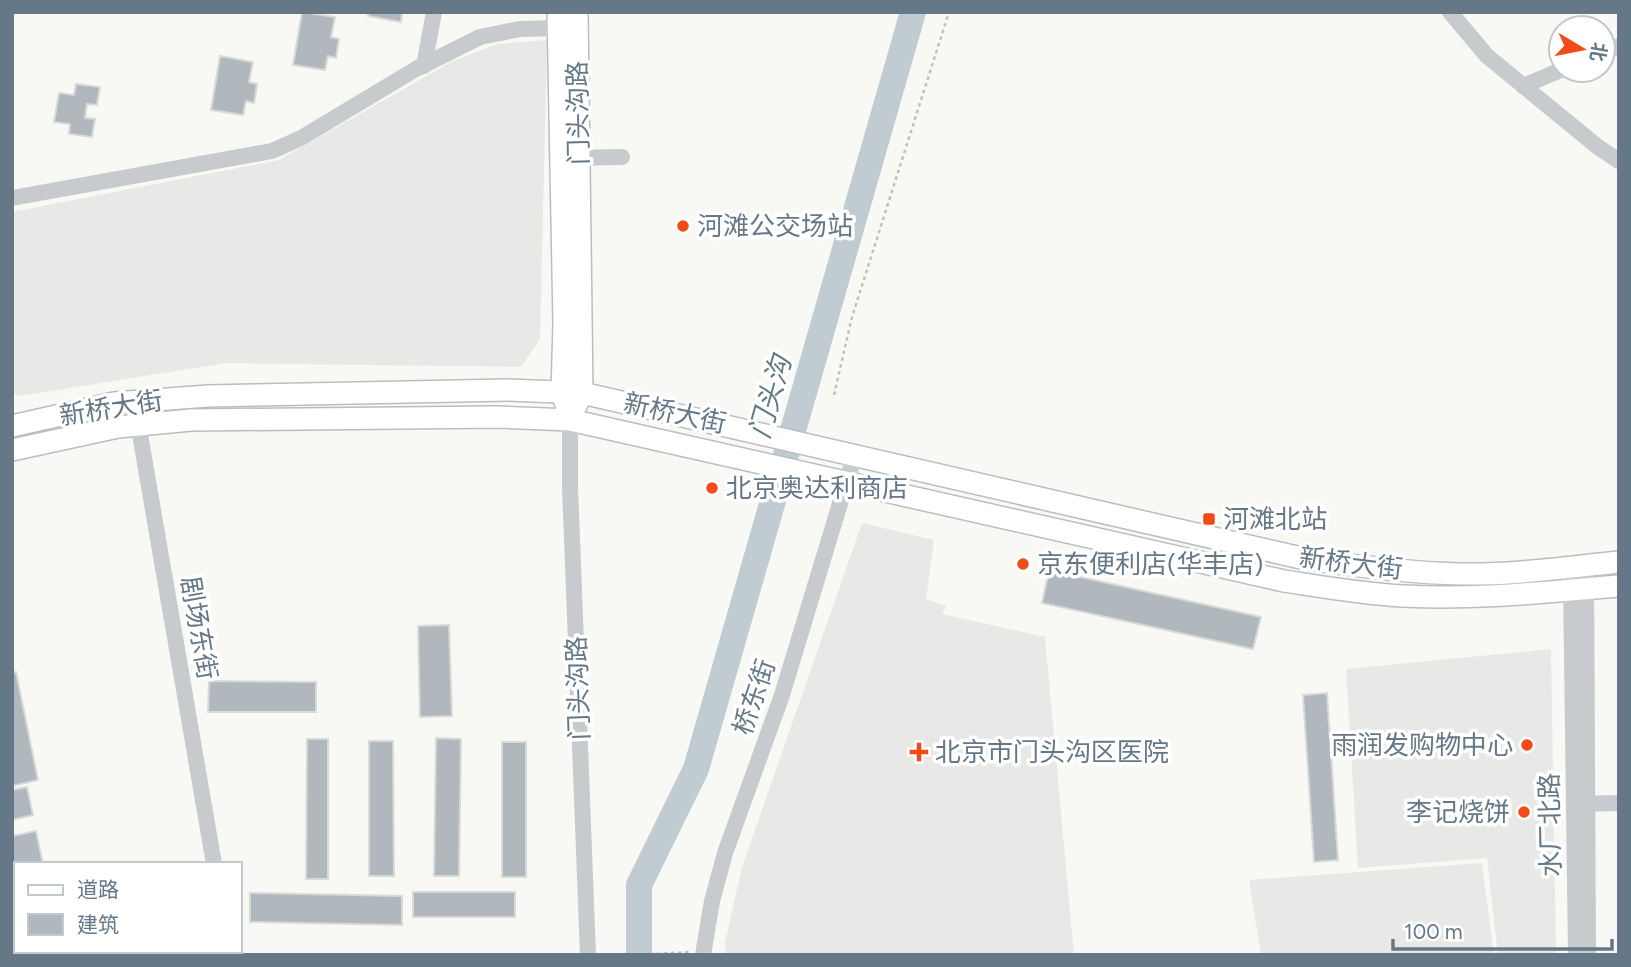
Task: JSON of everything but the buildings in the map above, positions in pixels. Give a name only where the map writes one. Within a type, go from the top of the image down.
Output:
[{"type":"main road","name":"门头沟路","points":[[570,420],[570,158],[577,12]]},
{"type":"main road","name":"门头沟路","points":[[558,20],[570,158]]},
{"type":"main road","name":"新桥大街","points":[[12,425],[114,403],[208,396],[494,390],[572,392],[855,454],[1240,545],[1369,569],[1464,574],[1619,562]]},
{"type":"main road","name":"新桥大街","points":[[12,450],[138,424],[191,420],[498,417],[570,420],[1233,570],[1343,590],[1460,598],[1619,586]]},
{"type":"street","points":[[424,66],[434,12]]},
{"type":"street","points":[[1450,12],[1487,56],[1619,161]]},
{"type":"street","points":[[12,198],[272,151],[301,138],[424,66],[480,37],[558,20]]},
{"type":"street","points":[[1523,86],[1547,76]]},
{"type":"street","points":[[570,158],[622,157]]},
{"type":"street","name":"剧场东街","points":[[134,401],[214,862]]},
{"type":"street","name":"门头沟路","points":[[570,420],[570,487],[588,955]]},
{"type":"street","name":"桥东街","points":[[703,953],[712,901],[725,853],[782,695],[855,454]]},
{"type":"street","name":"水厂北路","points":[[1576,955],[1581,804],[1579,567]]},
{"type":"street","points":[[1588,955],[1581,804],[1619,803]]},
{"type":"path","points":[[834,395],[852,317],[949,12]]},
{"type":"path","points":[[636,955],[703,953]]},
{"type":"shaded area","points":[[547,40],[540,339],[521,367],[226,363],[20,396],[12,392],[12,212],[279,160],[451,62],[497,44]]},
{"type":"shaded area","name":"北京市门头沟区医院","points":[[862,523],[934,540],[926,599],[946,606],[942,614],[1045,637],[1074,955],[726,955],[725,943],[742,867]]},
{"type":"shaded area","points":[[1551,649],[1556,955],[1498,955],[1487,858],[1358,868],[1346,669]]},
{"type":"shaded area","points":[[1482,863],[1494,955],[1261,955],[1249,880]]},
{"type":"waterway","name":"门头沟","points":[[639,955],[639,885],[696,769],[913,12]]},
{"type":"place","name":"河滩公交场站","points":[[683,226]]},
{"type":"place","name":"北京奥达利商店","points":[[712,488]]},
{"type":"place","name":"河滩北站","points":[[1209,519]]},
{"type":"place","name":"京东便利店(华丰店)","points":[[1023,564]]},
{"type":"place","name":"雨润发购物中心","points":[[1527,745]]},
{"type":"place","name":"北京市门头沟区医院","points":[[919,752]]},
{"type":"place","name":"李记烧饼","points":[[1524,812]]}]
